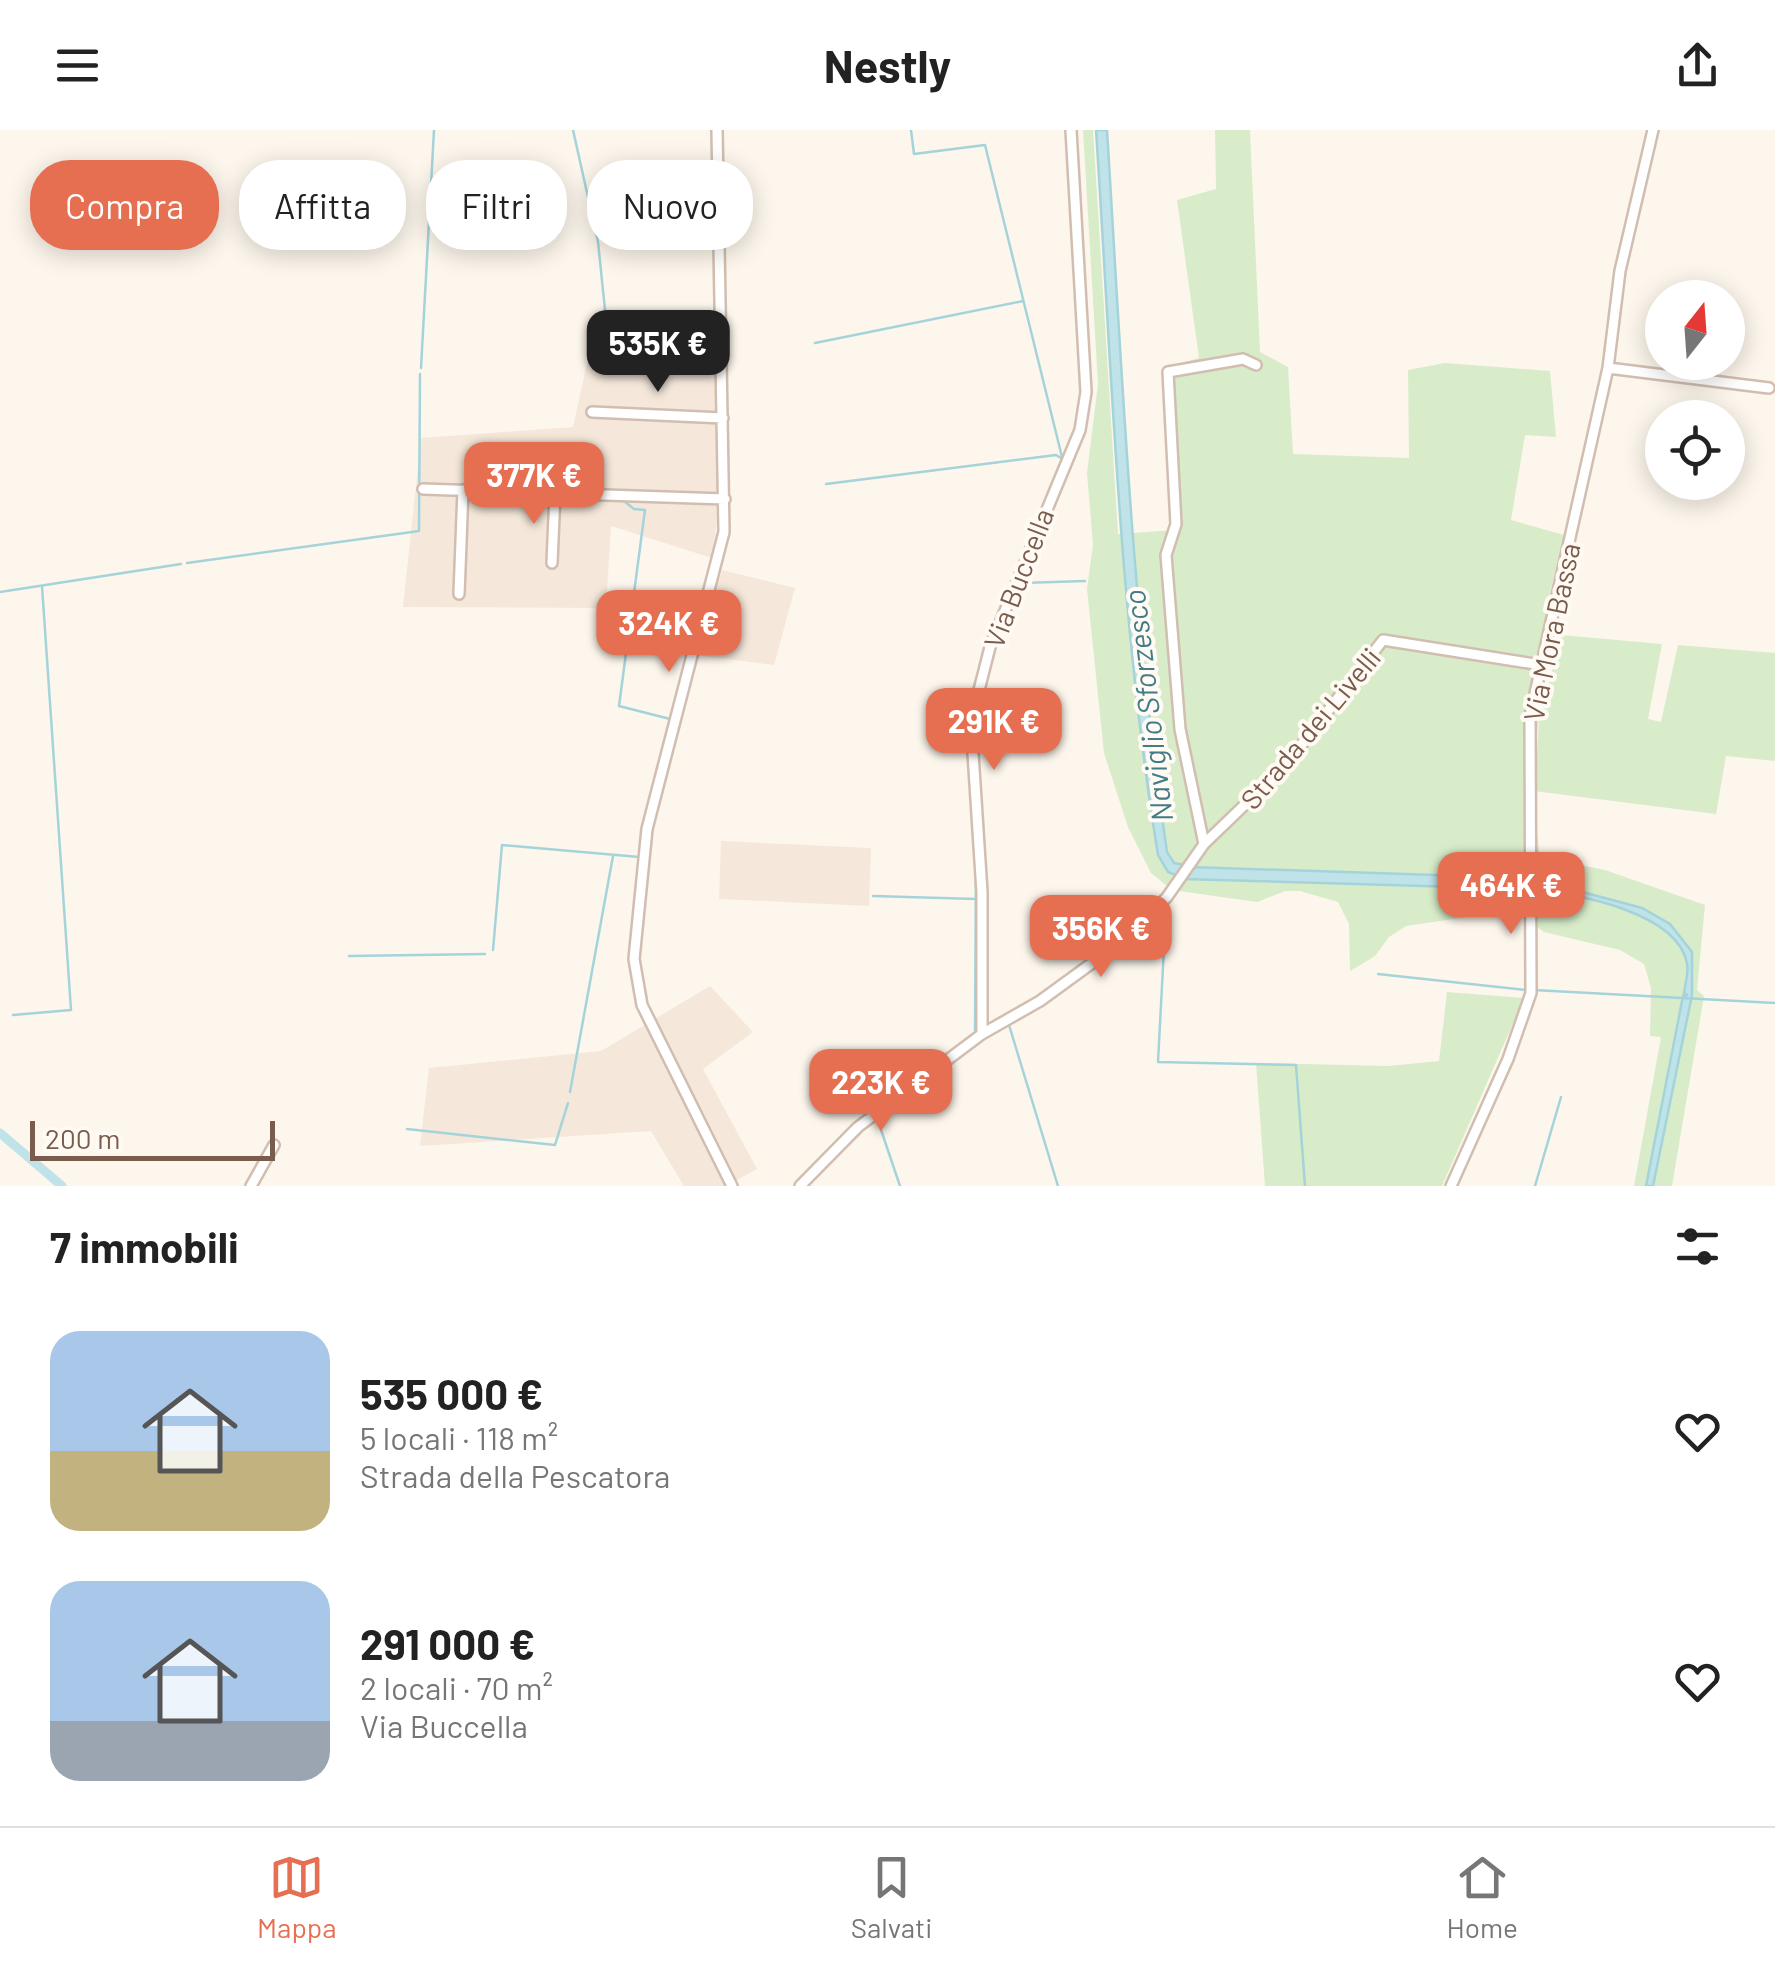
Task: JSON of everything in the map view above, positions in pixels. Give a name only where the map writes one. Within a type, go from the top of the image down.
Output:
[{"type":"street","points":[[717,130],[726,499],[715,576],[647,829],[634,959],[642,1005],[732,1186]]},
{"type":"street","name":"Via Buccella","points":[[982,1034],[982,892],[972,738],[975,706],[990,647],[1080,430],[1086,392],[1070,130]]},
{"type":"street","name":"Via Mora Bassa","points":[[1452,1186],[1508,1059],[1531,989],[1530,716],[1608,368],[1620,271],[1654,130]]},
{"type":"street","points":[[1204,844],[1180,729],[1166,555],[1176,524],[1168,372],[1244,360],[1256,365]]},
{"type":"street","points":[[1608,368],[1769,388]]},
{"type":"street","points":[[592,412],[723,418]]},
{"type":"street","points":[[423,489],[726,499]]},
{"type":"street","points":[[459,594],[463,490]]},
{"type":"street","points":[[552,562],[555,493]]},
{"type":"street","name":"Strada dei Livelli","points":[[982,1034],[1040,1000],[1132,934],[1182,878],[1204,844],[1285,766],[1382,640],[1541,664]]},
{"type":"street","points":[[800,1186],[858,1127],[982,1034]]},
{"type":"street","points":[[252,1186],[274,1145]]},
{"type":"shaded area","points":[[587,363],[721,371],[715,559],[611,526],[606,608],[403,607],[421,438],[573,427]]},
{"type":"shaded area","points":[[722,570],[795,588],[774,665],[696,655]]},
{"type":"shaded area","points":[[721,841],[871,848],[869,906],[719,899]]},
{"type":"shaded area","points":[[710,986],[753,1032],[703,1069],[757,1169],[726,1186],[684,1186],[651,1131],[420,1146],[429,1068],[601,1051]]},
{"type":"green space","points":[[1083,130],[1093,130],[1118,534],[1175,530],[1168,367],[1199,358],[1177,200],[1216,189],[1215,130],[1250,130],[1260,352],[1288,367],[1293,454],[1409,458],[1408,370],[1445,363],[1550,371],[1556,437],[1525,435],[1511,520],[1564,535],[1546,609],[1560,613],[1537,734],[1535,792],[1540,857],[1605,870],[1705,905],[1697,990],[1704,996],[1672,1186],[1634,1186],[1661,1037],[1650,1036],[1651,988],[1644,964],[1620,950],[1544,932],[1514,910],[1406,926],[1389,937],[1375,956],[1350,971],[1349,924],[1338,902],[1300,891],[1285,891],[1257,902],[1172,890],[1151,873],[1128,827],[1104,753],[1087,589],[1093,545],[1087,473],[1098,384]]},
{"type":"green space","points":[[1561,635],[1662,644],[1648,719],[1661,722],[1678,645],[1775,653],[1775,761],[1726,756],[1716,814],[1534,791],[1539,723]]},
{"type":"green space","points":[[1447,992],[1524,998],[1442,1186],[1265,1186],[1256,1063],[1388,1066],[1439,1061]]},
{"type":"water","name":"Naviglio Sforzesco","points":[[1096,130],[1107,130],[1145,672],[1167,852],[1174,863],[1184,865],[1178,876],[1168,872],[1158,855],[1134,675],[1118,494]]},
{"type":"water","points":[[1190,867],[1528,878],[1526,889],[1184,879]]},
{"type":"water","points":[[1534,879],[1642,908],[1670,924],[1692,952],[1692,995],[1653,1186],[1646,1186],[1683,996],[1688,995],[1684,994],[1687,963],[1679,945],[1665,930],[1645,918],[1598,901],[1533,890]]},
{"type":"waterway","points":[[421,368],[434,130]]},
{"type":"waterway","points":[[573,130],[598,242],[611,368]]},
{"type":"waterway","points":[[911,130],[914,154],[985,145],[1062,457]]},
{"type":"waterway","points":[[815,343],[1023,301]]},
{"type":"waterway","points":[[187,563],[419,531],[420,374]]},
{"type":"waterway","points":[[826,484],[1056,455],[1061,458]]},
{"type":"waterway","points":[[993,629],[1062,459]]},
{"type":"waterway","points":[[624,501],[634,509],[645,510],[619,706],[674,720]]},
{"type":"waterway","points":[[0,592],[181,564]]},
{"type":"waterway","points":[[1028,568],[1022,583],[1085,581]]},
{"type":"waterway","points":[[13,1015],[71,1010],[42,586]]},
{"type":"waterway","points":[[969,725],[971,697],[986,646]]},
{"type":"waterway","points":[[493,950],[502,845],[639,857]]},
{"type":"waterway","points":[[570,1092],[613,856]]},
{"type":"waterway","points":[[975,1035],[976,863]]},
{"type":"waterway","points":[[873,896],[976,899]]},
{"type":"waterway","points":[[1166,910],[1158,1062],[1296,1065],[1305,1186]]},
{"type":"waterway","points":[[349,956],[485,954]]},
{"type":"waterway","points":[[1378,974],[1526,990]]},
{"type":"waterway","points":[[1534,990],[1775,1003]]},
{"type":"waterway","points":[[1009,1025],[1058,1186]]},
{"type":"waterway","points":[[895,1105],[950,1063]]},
{"type":"waterway","points":[[1535,1186],[1561,1097]]},
{"type":"waterway","points":[[407,1129],[555,1145],[568,1103]]},
{"type":"waterway","points":[[877,1118],[900,1186]]},
{"type":"waterway","points":[[0,1133],[62,1186]]}]
